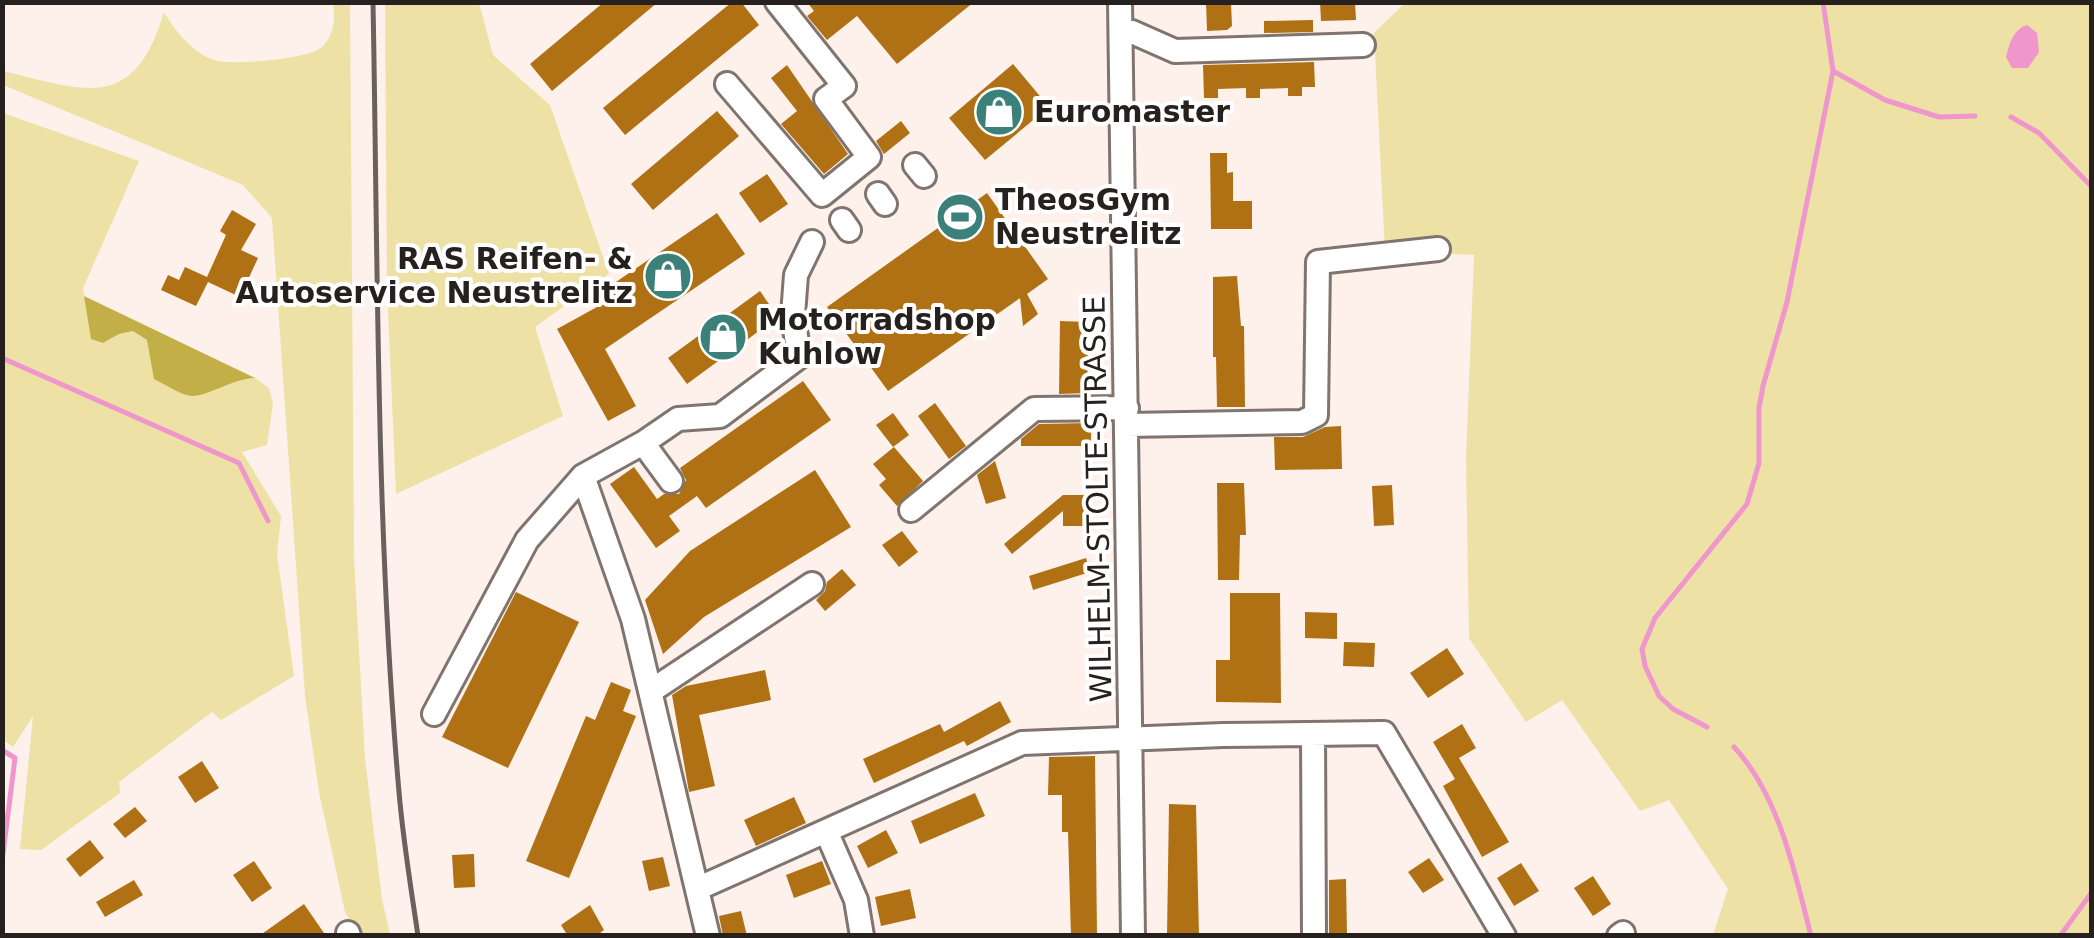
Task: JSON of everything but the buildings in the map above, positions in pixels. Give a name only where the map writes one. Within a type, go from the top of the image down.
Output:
[{"type":"street","points":[[726,84],[822,195],[869,157],[826,99],[844,86],[777,2]]},
{"type":"street","name":"WILHELM-STOLTE-STRASSE","points":[[1120,2],[1133,936]]},
{"type":"street","points":[[1121,31],[1175,51],[1362,44]]},
{"type":"street","points":[[434,714],[527,540],[583,476],[644,443],[678,419],[720,416],[799,357],[792,315],[796,275],[812,242]]},
{"type":"street","points":[[911,510],[1034,410],[1302,422],[1316,415],[1318,262],[1438,249]]},
{"type":"street","points":[[644,443],[671,481]]},
{"type":"street","points":[[583,476],[626,600],[651,691],[708,936]]},
{"type":"street","points":[[651,691],[812,584]]},
{"type":"street","points":[[699,888],[1022,743],[1384,733],[1504,936]]},
{"type":"street","points":[[1313,734],[1314,936]]},
{"type":"street","points":[[827,833],[856,900],[862,936]]},
{"type":"shaded area","points":[[1406,2],[2091,3],[2091,935],[1713,935],[1728,889],[1669,800],[1640,811],[1562,700],[1526,722],[1469,638],[1466,459],[1474,255],[1385,251],[1374,33]]},
{"type":"shaded area","points":[[333,3],[350,3],[354,557],[365,759],[390,935],[359,935],[345,912],[319,792],[305,696],[272,218],[243,185],[3,85],[3,71],[82,88],[103,87],[121,80],[138,67],[164,12],[185,40],[214,60],[253,62],[302,55],[322,47],[332,32]]},
{"type":"shaded area","points":[[385,3],[479,3],[493,55],[550,105],[609,274],[535,327],[563,416],[396,494],[387,287]]},
{"type":"shaded area","points":[[2027,25],[2037,33],[2039,52],[2028,68],[2012,68],[2006,57],[2009,48],[2015,34]]},
{"type":"shaded area","points":[[3,113],[139,161],[83,288],[92,339],[103,343],[133,331],[206,393],[237,379],[255,378],[269,388],[273,403],[267,445],[242,452],[281,516],[277,554],[294,676],[221,720],[212,712],[119,782],[120,793],[41,850],[20,849],[33,716],[13,747],[3,740]]},
{"type":"shaded area","points":[[84,296],[255,378],[199,395],[178,392],[154,379],[147,340],[133,331],[103,343],[91,339]]},
{"type":"waterway","points":[[1707,727],[1673,709],[1659,696],[1642,649],[1655,618],[1747,504],[1759,463],[1763,386],[1787,302],[1833,71],[1823,2]]},
{"type":"waterway","points":[[1833,71],[1885,100],[1939,117],[1975,116]]},
{"type":"waterway","points":[[2011,117],[2039,133],[2092,187]]},
{"type":"waterway","points":[[2,358],[239,463],[268,521]]},
{"type":"waterway","points":[[1734,747],[1750,766],[1774,811],[1811,936]]},
{"type":"waterway","points":[[2,750],[15,758],[2,862]]},
{"type":"waterway","points":[[2060,936],[2092,892]]},
{"type":"railway","points":[[373,2],[386,595],[401,810],[418,936]]},
{"type":"place","name":"Euromaster","points":[[999,112]]},
{"type":"place","name":"TheosGym Neustrelitz","points":[[960,217]]},
{"type":"place","name":"RAS Reifen- & Autoservice Neustrelitz","points":[[668,276]]},
{"type":"place","name":"Motorradshop Kuhlow","points":[[723,337]]}]
